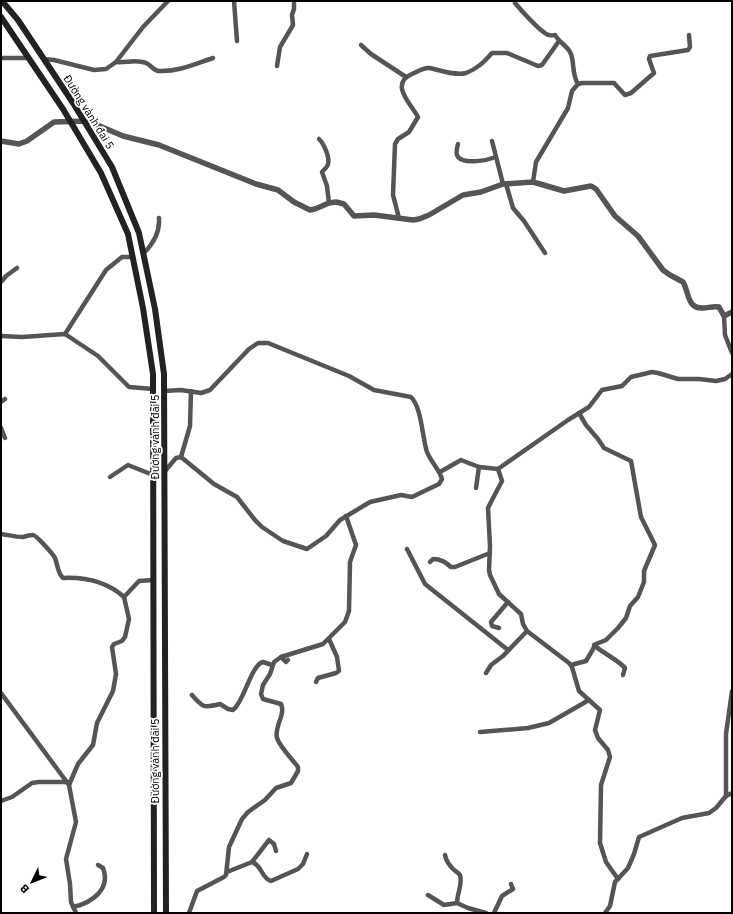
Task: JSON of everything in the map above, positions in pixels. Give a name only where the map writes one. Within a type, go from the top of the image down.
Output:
[{"type":"main road","name":"Đường vành đai 5","points":[[2,1],[18,20],[44,59],[112,167],[139,233],[155,309],[164,374],[166,913]]},
{"type":"main road","name":"Đường vành đai 5","points":[[1,17],[70,121],[101,173],[128,234],[143,308],[153,374],[154,913]]},
{"type":"street","points":[[44,59],[94,70],[106,69],[116,62],[140,30],[168,1]]},
{"type":"street","points":[[234,1],[237,41]]},
{"type":"street","points":[[277,66],[280,46],[293,25],[292,17],[295,7],[294,1]]},
{"type":"street","points":[[515,3],[546,34],[550,36],[555,35],[570,52],[574,77],[578,84]]},
{"type":"street","points":[[533,182],[536,162],[568,108],[572,91],[578,84],[582,82],[614,83],[625,95],[631,93],[654,73],[649,59],[650,56],[688,50],[690,47],[689,35]]},
{"type":"street","points":[[399,218],[393,195],[395,144],[398,139],[409,132],[418,117],[404,96],[402,83],[406,77],[427,68],[442,72],[466,72],[481,65],[492,53],[496,52],[507,53],[538,66],[542,65],[559,41]]},
{"type":"street","points":[[361,45],[371,54],[406,77]]},
{"type":"street","points":[[2,59],[29,58]]},
{"type":"street","points":[[116,62],[131,61],[147,64],[156,71],[172,71],[189,67],[212,58]]},
{"type":"street","points":[[1,141],[23,144],[54,122],[83,120],[92,122],[122,136],[159,145],[256,184],[278,190],[294,202],[310,210],[315,210],[329,203],[340,202],[344,204],[354,216],[374,215],[413,220],[424,218],[459,197],[505,184],[533,182],[564,191],[591,186],[594,187],[611,211],[638,236],[666,273],[683,282],[688,298],[694,306],[702,308],[719,307],[724,316],[725,335],[732,353]]},
{"type":"street","points":[[319,139],[325,147],[328,162],[322,172],[327,186],[329,203]]},
{"type":"street","points":[[492,141],[512,208],[524,221],[545,253]]},
{"type":"street","points":[[458,144],[457,154],[458,157],[462,159],[475,161],[496,157]]},
{"type":"street","points":[[144,253],[148,249],[158,231],[159,218]]},
{"type":"street","points":[[65,334],[106,270],[122,257],[132,257]]},
{"type":"street","points":[[1,282],[6,276],[17,268]]},
{"type":"street","points":[[724,316],[732,312]]},
{"type":"street","points":[[1,336],[22,338],[65,334],[98,356],[129,387],[153,389]]},
{"type":"street","points":[[164,391],[181,390],[201,393],[210,390],[249,349],[258,343],[268,343],[349,376],[374,390],[411,397],[416,405],[427,453],[433,464],[440,472],[442,479],[441,482],[412,497],[401,495],[373,501],[340,520],[326,536],[307,549],[286,542],[258,524],[238,497],[214,484],[180,457]]},
{"type":"street","points":[[440,472],[461,460],[479,467],[498,469],[592,405],[602,390],[622,386],[631,378],[636,376],[655,372],[678,379],[699,378],[716,381],[725,379],[732,374]]},
{"type":"street","points":[[165,471],[176,458],[180,457],[190,426],[191,391]]},
{"type":"street","points":[[571,665],[586,661],[594,645],[606,640],[626,618],[630,606],[636,599],[644,582],[644,571],[654,545],[641,517],[631,461],[604,448],[586,425],[579,413]]},
{"type":"street","points":[[1,428],[5,438]]},
{"type":"street","points":[[110,477],[128,465],[153,475]]},
{"type":"street","points":[[476,488],[479,467]]},
{"type":"street","points":[[498,469],[502,481],[488,508],[490,575],[499,594],[521,614],[523,624],[527,631],[567,660],[571,665],[579,692],[600,710],[595,730],[598,738],[608,750],[610,757],[601,785],[600,838],[601,847],[606,862],[618,879]]},
{"type":"street","points":[[189,913],[197,891],[224,877],[227,872],[228,847],[242,819],[248,812],[265,800],[276,788],[291,783],[298,771],[298,767],[277,738],[278,724],[282,711],[281,704],[266,700],[262,696],[263,685],[270,674],[272,665],[277,659],[320,645],[329,639],[345,622],[349,611],[350,562],[356,545],[346,516]]},
{"type":"street","points":[[1,534],[22,537],[33,535],[37,537],[51,552],[59,574],[63,578],[86,579],[104,584],[124,597],[128,619],[125,638],[112,647],[116,674],[113,691],[97,724],[93,745],[78,764],[68,784]]},
{"type":"street","points":[[407,549],[425,584],[508,650]]},
{"type":"street","points":[[430,562],[433,559],[439,559],[451,567],[455,567],[490,552]]},
{"type":"street","points":[[124,597],[139,581],[153,580]]},
{"type":"street","points":[[499,628],[492,626],[491,622],[508,602]]},
{"type":"street","points":[[486,673],[490,665],[503,656],[527,631]]},
{"type":"street","points":[[316,682],[318,678],[339,671],[337,657],[329,639]]},
{"type":"street","points":[[594,645],[602,652],[622,664],[625,668],[623,675]]},
{"type":"street","points":[[281,657],[286,662],[288,660]]},
{"type":"street","points":[[192,695],[202,706],[206,707],[220,704],[228,709],[234,710],[259,664],[264,662],[272,665]]},
{"type":"street","points":[[726,796],[726,734],[732,691]]},
{"type":"street","points":[[1,693],[68,784],[76,827],[66,859],[71,902],[76,913]]},
{"type":"street","points":[[480,732],[528,728],[549,724],[589,700]]},
{"type":"street","points":[[1,801],[12,797],[32,783],[68,784]]},
{"type":"street","points":[[605,913],[610,906],[614,886],[628,868],[639,837],[682,818],[709,813],[716,808],[726,796],[732,793]]},
{"type":"street","points":[[227,872],[252,862],[269,840],[274,844],[276,852]]},
{"type":"street","points":[[252,862],[258,865],[265,878],[271,881],[298,869],[303,864],[307,854]]},
{"type":"street","points":[[445,855],[453,869],[459,873],[460,876],[460,888],[457,903]]},
{"type":"street","points":[[73,907],[86,902],[99,893],[104,887],[106,876],[103,868],[98,865]]},
{"type":"street","points":[[494,913],[502,896],[513,889],[511,884]]},
{"type":"street","points":[[428,895],[444,904],[457,903],[486,913]]}]
